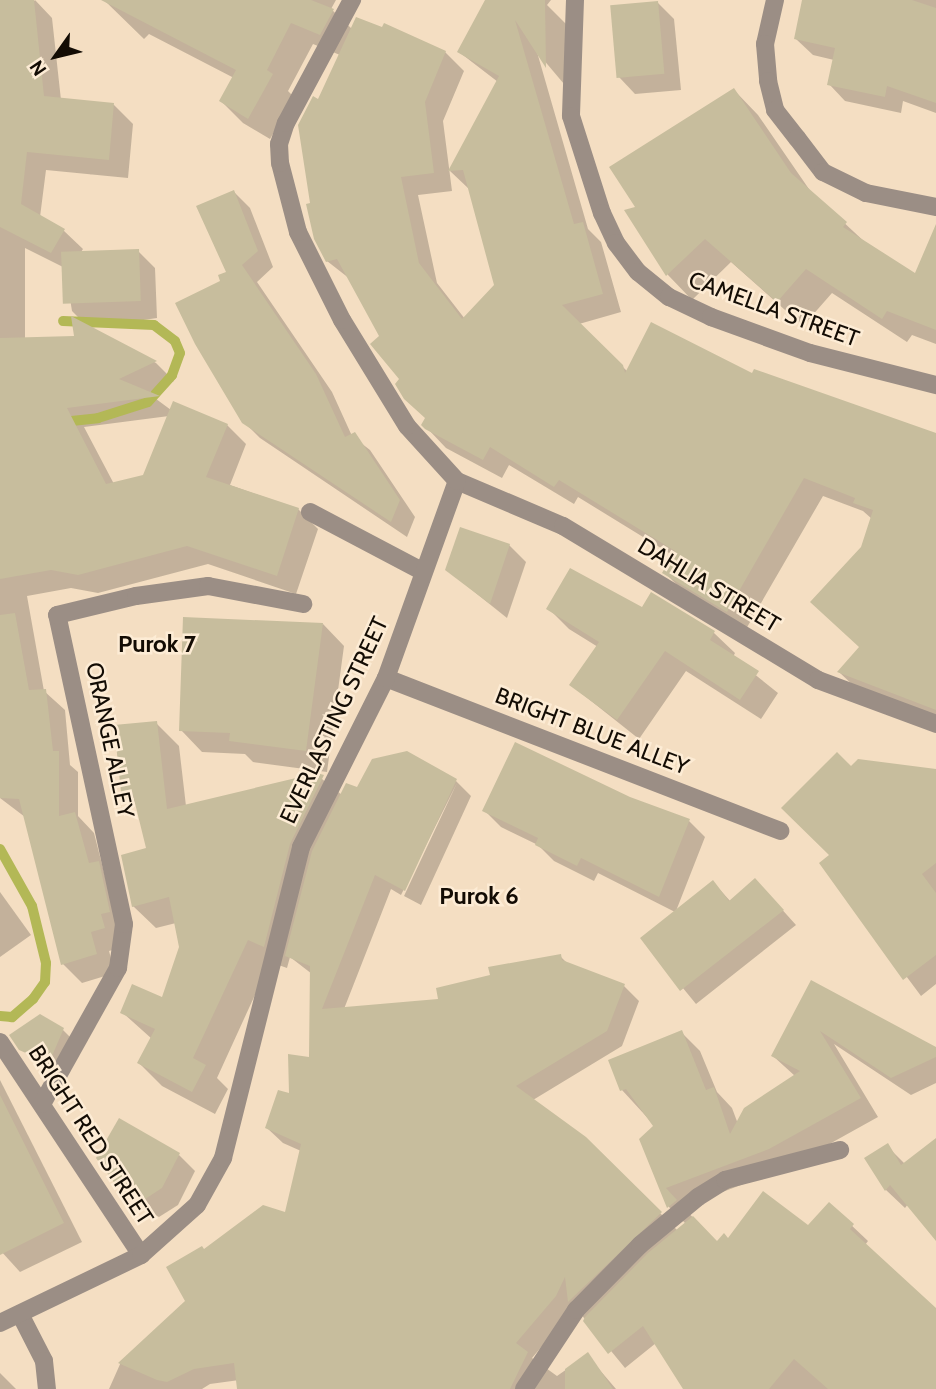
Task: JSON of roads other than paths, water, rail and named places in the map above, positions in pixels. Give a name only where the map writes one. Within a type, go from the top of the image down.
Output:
[{"type":"street","points":[[352,0],[286,124],[279,144],[280,163],[298,232],[342,320],[407,426],[457,481]]},
{"type":"street","name":"CAMELLA STREET","points":[[575,0],[571,116],[603,214],[616,243],[638,272],[669,297],[711,317],[810,353],[936,386]]},
{"type":"street","points":[[775,0],[765,44],[768,81],[775,110],[789,129],[823,172],[866,193],[936,207]]},
{"type":"street","name":"EVERLASTING STREET","points":[[0,1323],[141,1255],[197,1205],[223,1158],[301,847],[386,678],[422,570],[457,481]]},
{"type":"street","name":"DAHLIA STREET","points":[[457,481],[563,526],[818,680],[936,724]]},
{"type":"street","points":[[310,512],[422,570]]},
{"type":"street","name":"ORANGE ALLEY","points":[[42,1104],[118,968],[124,924],[57,615],[136,596],[208,586],[303,604]]},
{"type":"street","name":"BRIGHT BLUE ALLEY","points":[[386,678],[780,831]]},
{"type":"street","name":"BRIGHT RED STREET","points":[[0,1042],[141,1255]]},
{"type":"street","points":[[524,1389],[576,1310],[640,1245],[698,1196],[725,1180],[840,1150]]},
{"type":"street","points":[[20,1314],[44,1360],[47,1389]]},
{"type":"waterway","points":[[62,422],[98,418],[148,402],[172,375],[180,353],[175,341],[154,325],[63,321]]},
{"type":"waterway","points":[[0,849],[32,906],[46,963],[45,982],[33,999],[12,1017],[0,1016]]},
{"type":"district","name":"Purok 7","points":[[157,644]]},
{"type":"district","name":"Purok 6","points":[[479,896]]}]
